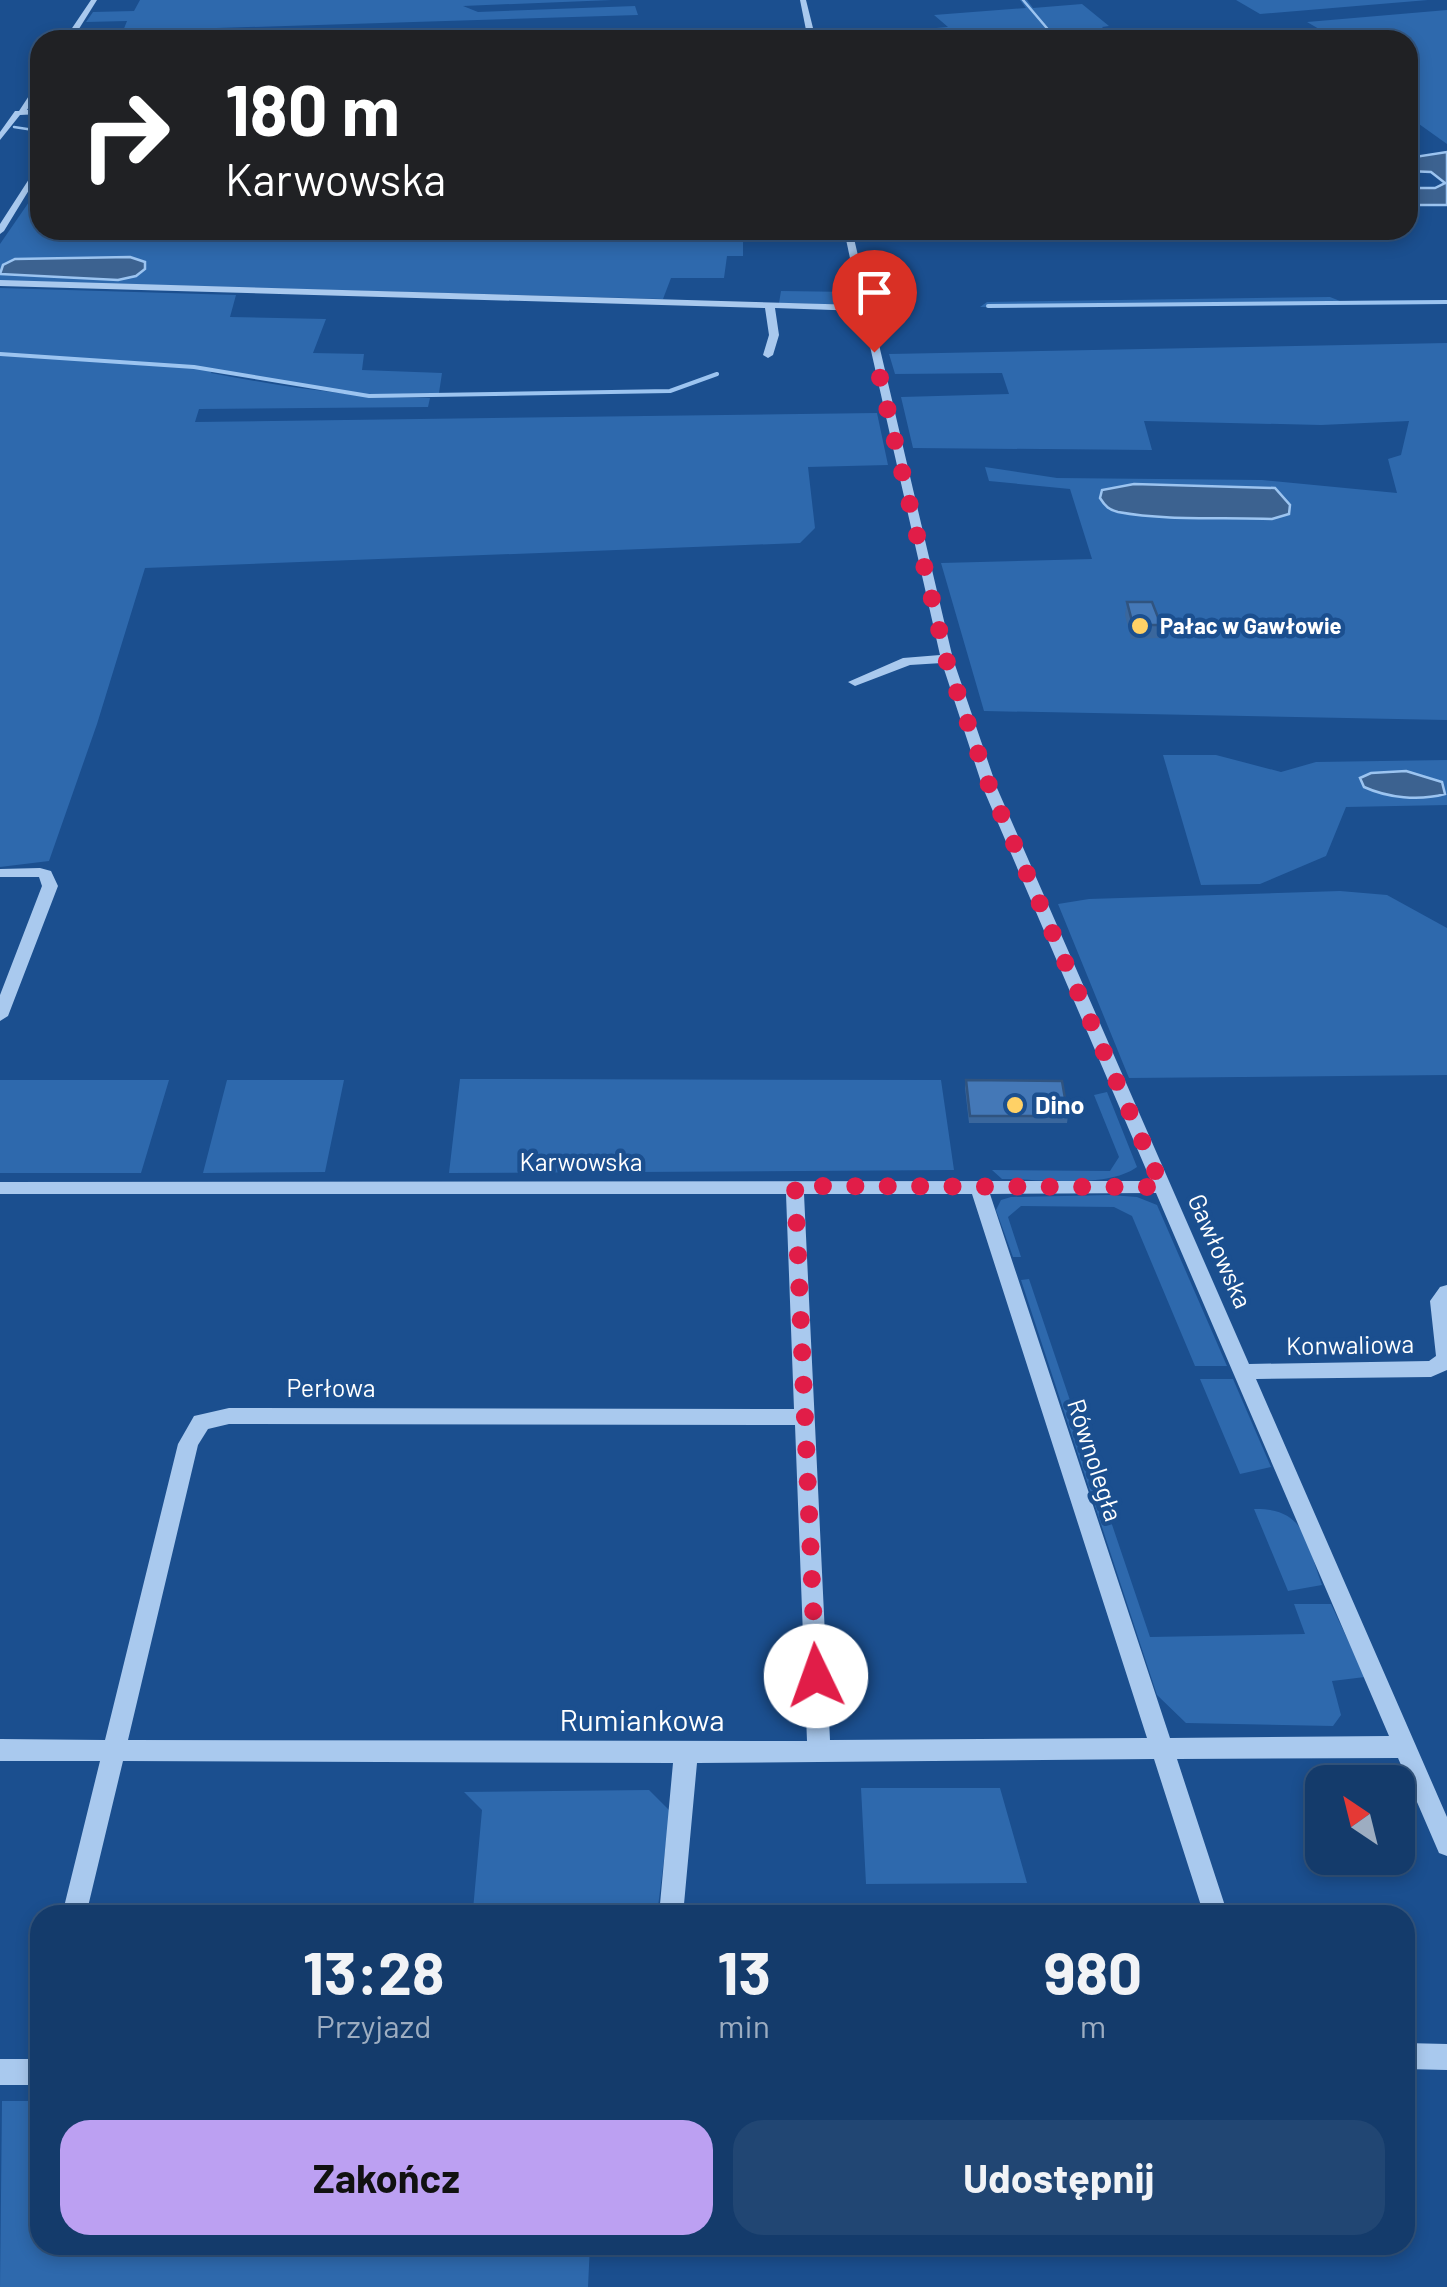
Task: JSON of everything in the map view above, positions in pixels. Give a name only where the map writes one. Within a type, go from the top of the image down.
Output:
[{"type":"street","points":[[74,30],[94,0]]},
{"type":"street","points":[[803,0],[810,30]]},
{"type":"street","points":[[23,111],[30,99]]},
{"type":"street","points":[[0,138],[14,115],[30,111]]},
{"type":"street","points":[[0,231],[30,182]]},
{"type":"street","name":"Gawłowska","points":[[850,240],[946,659],[990,788],[1447,1845]]},
{"type":"street","points":[[0,283],[865,308]]},
{"type":"street","points":[[768,355],[774,335],[770,306]]},
{"type":"street","points":[[855,682],[908,661],[946,659]]},
{"type":"street","points":[[0,873],[40,872],[46,874],[50,886],[0,1016]]},
{"type":"street","points":[[795,1186],[819,1751]]},
{"type":"street","name":"Równoległa","points":[[979,1187],[1213,1905]]},
{"type":"street","name":"Karwowska","points":[[0,1188],[1162,1187]]},
{"type":"street","name":"Konwaliowa","points":[[1243,1372],[1431,1369],[1442,1364],[1446,1356],[1439,1302],[1447,1292]]},
{"type":"street","name":"Perłowa","points":[[116,1750],[188,1444],[201,1422],[228,1416],[804,1417]]},
{"type":"street","name":"Rumiankowa","points":[[0,1750],[1405,1748]]},
{"type":"street","points":[[77,1905],[116,1750]]},
{"type":"street","points":[[673,1905],[686,1752]]},
{"type":"street","points":[[1415,2056],[1447,2057]]},
{"type":"street","points":[[0,2072],[30,2066]]},
{"type":"shaded area","points":[[140,0],[612,0],[463,6],[478,12],[635,6],[638,15],[155,30],[123,30],[127,21],[86,22],[93,12],[134,11]]},
{"type":"shaded area","points":[[1020,0],[1027,0],[1033,8],[1082,4],[1109,26],[1102,27],[1105,30],[912,30],[948,27],[934,15],[1026,8]]},
{"type":"shaded area","points":[[1236,0],[1428,0],[1260,14]]},
{"type":"shaded area","points":[[1447,10],[1447,144],[1418,124],[1418,30],[1321,30],[1307,22]]},
{"type":"shaded area","points":[[1447,152],[1447,205],[1418,205],[1418,188],[1435,188],[1445,183],[1431,172],[1418,171],[1418,156]]},
{"type":"shaded area","points":[[30,200],[30,240],[743,240],[743,256],[727,256],[724,278],[671,278],[663,299],[0,281],[0,244]]},
{"type":"shaded area","points":[[130,257],[145,262],[145,269],[136,276],[118,280],[0,274],[3,265],[15,259]]},
{"type":"shaded area","points":[[0,288],[236,295],[230,317],[326,319],[313,353],[364,354],[362,370],[442,373],[439,393],[367,395],[213,369],[211,373],[320,391],[375,396],[430,398],[428,407],[199,409],[195,422],[877,413],[888,465],[808,467],[815,528],[800,543],[145,568],[49,861],[0,867]]},
{"type":"shaded area","points":[[781,291],[853,292],[855,305],[779,303]]},
{"type":"shaded area","points":[[1330,297],[1340,301],[1447,300],[1447,304],[980,307],[987,302]]},
{"type":"shaded area","points":[[1447,343],[1447,720],[984,711],[941,563],[1092,559],[1070,489],[989,481],[985,467],[1057,478],[1262,480],[1397,493],[1388,459],[1401,455],[1409,421],[1321,425],[1144,421],[1152,450],[913,448],[901,397],[1009,394],[1002,373],[895,374],[889,354]]},
{"type":"shaded area","points":[[1134,484],[1275,488],[1290,505],[1289,514],[1272,519],[1156,517],[1115,511],[1100,498],[1102,490]]},
{"type":"shaded area","points":[[1163,755],[1216,755],[1281,772],[1316,762],[1447,760],[1447,805],[1346,807],[1326,856],[1260,884],[1201,885]]},
{"type":"shaded area","points":[[1406,771],[1442,782],[1445,794],[1393,796],[1364,787],[1360,778],[1371,773]]},
{"type":"shaded area","points":[[1340,891],[1387,895],[1447,928],[1447,1075],[1129,1078],[1058,904],[1089,899]]},
{"type":"shaded area","points":[[460,1079],[941,1080],[954,1170],[449,1173]]},
{"type":"shaded area","points":[[0,1080],[169,1080],[141,1173],[0,1173]]},
{"type":"shaded area","points":[[227,1080],[344,1080],[325,1172],[203,1173]]},
{"type":"shaded area","points":[[1107,1092],[1137,1167],[1108,1178],[1072,1181],[1002,1179],[992,1170],[1110,1171],[1119,1157],[1094,1095]]},
{"type":"shaded area","points":[[1011,1197],[1137,1197],[1157,1205],[1227,1366],[1195,1366],[1132,1216],[1114,1207],[1021,1206],[1008,1217],[1021,1257],[1013,1257],[996,1210],[1001,1200]]},
{"type":"shaded area","points":[[1029,1279],[1150,1637],[1305,1634],[1294,1604],[1331,1604],[1365,1677],[1332,1681],[1341,1715],[1333,1726],[1186,1723],[1157,1695],[1021,1280]]},
{"type":"shaded area","points":[[1200,1379],[1233,1379],[1271,1467],[1240,1474]]},
{"type":"shaded area","points":[[1254,1509],[1271,1510],[1295,1522],[1307,1542],[1322,1585],[1288,1591]]},
{"type":"shaded area","points":[[861,1788],[1000,1788],[1027,1883],[866,1884]]},
{"type":"shaded area","points":[[649,1790],[670,1811],[658,1905],[473,1905],[482,1810],[464,1792]]},
{"type":"shaded area","points":[[2,2101],[30,2101],[30,2255],[590,2255],[588,2287],[0,2287]]},
{"type":"building","points":[[1127,602],[1152,602],[1161,625],[1133,625]]},
{"type":"building","name":"Dino","points":[[966,1080],[1062,1081],[1068,1116],[970,1116]]},
{"type":"waterway","points":[[1023,0],[1048,30]]},
{"type":"waterway","points":[[14,127],[30,129]]},
{"type":"waterway","points":[[988,306],[1447,302]]},
{"type":"waterway","points":[[0,354],[194,367],[369,396],[670,391],[717,374]]},
{"type":"place","name":"Pałac w Gawłowie","points":[[1140,626]]},
{"type":"place","name":"Dino","points":[[1015,1105]]},
{"type":"route","points":[[816,1676],[795,1186],[1162,1187],[990,788],[946,659],[874,352]]}]
